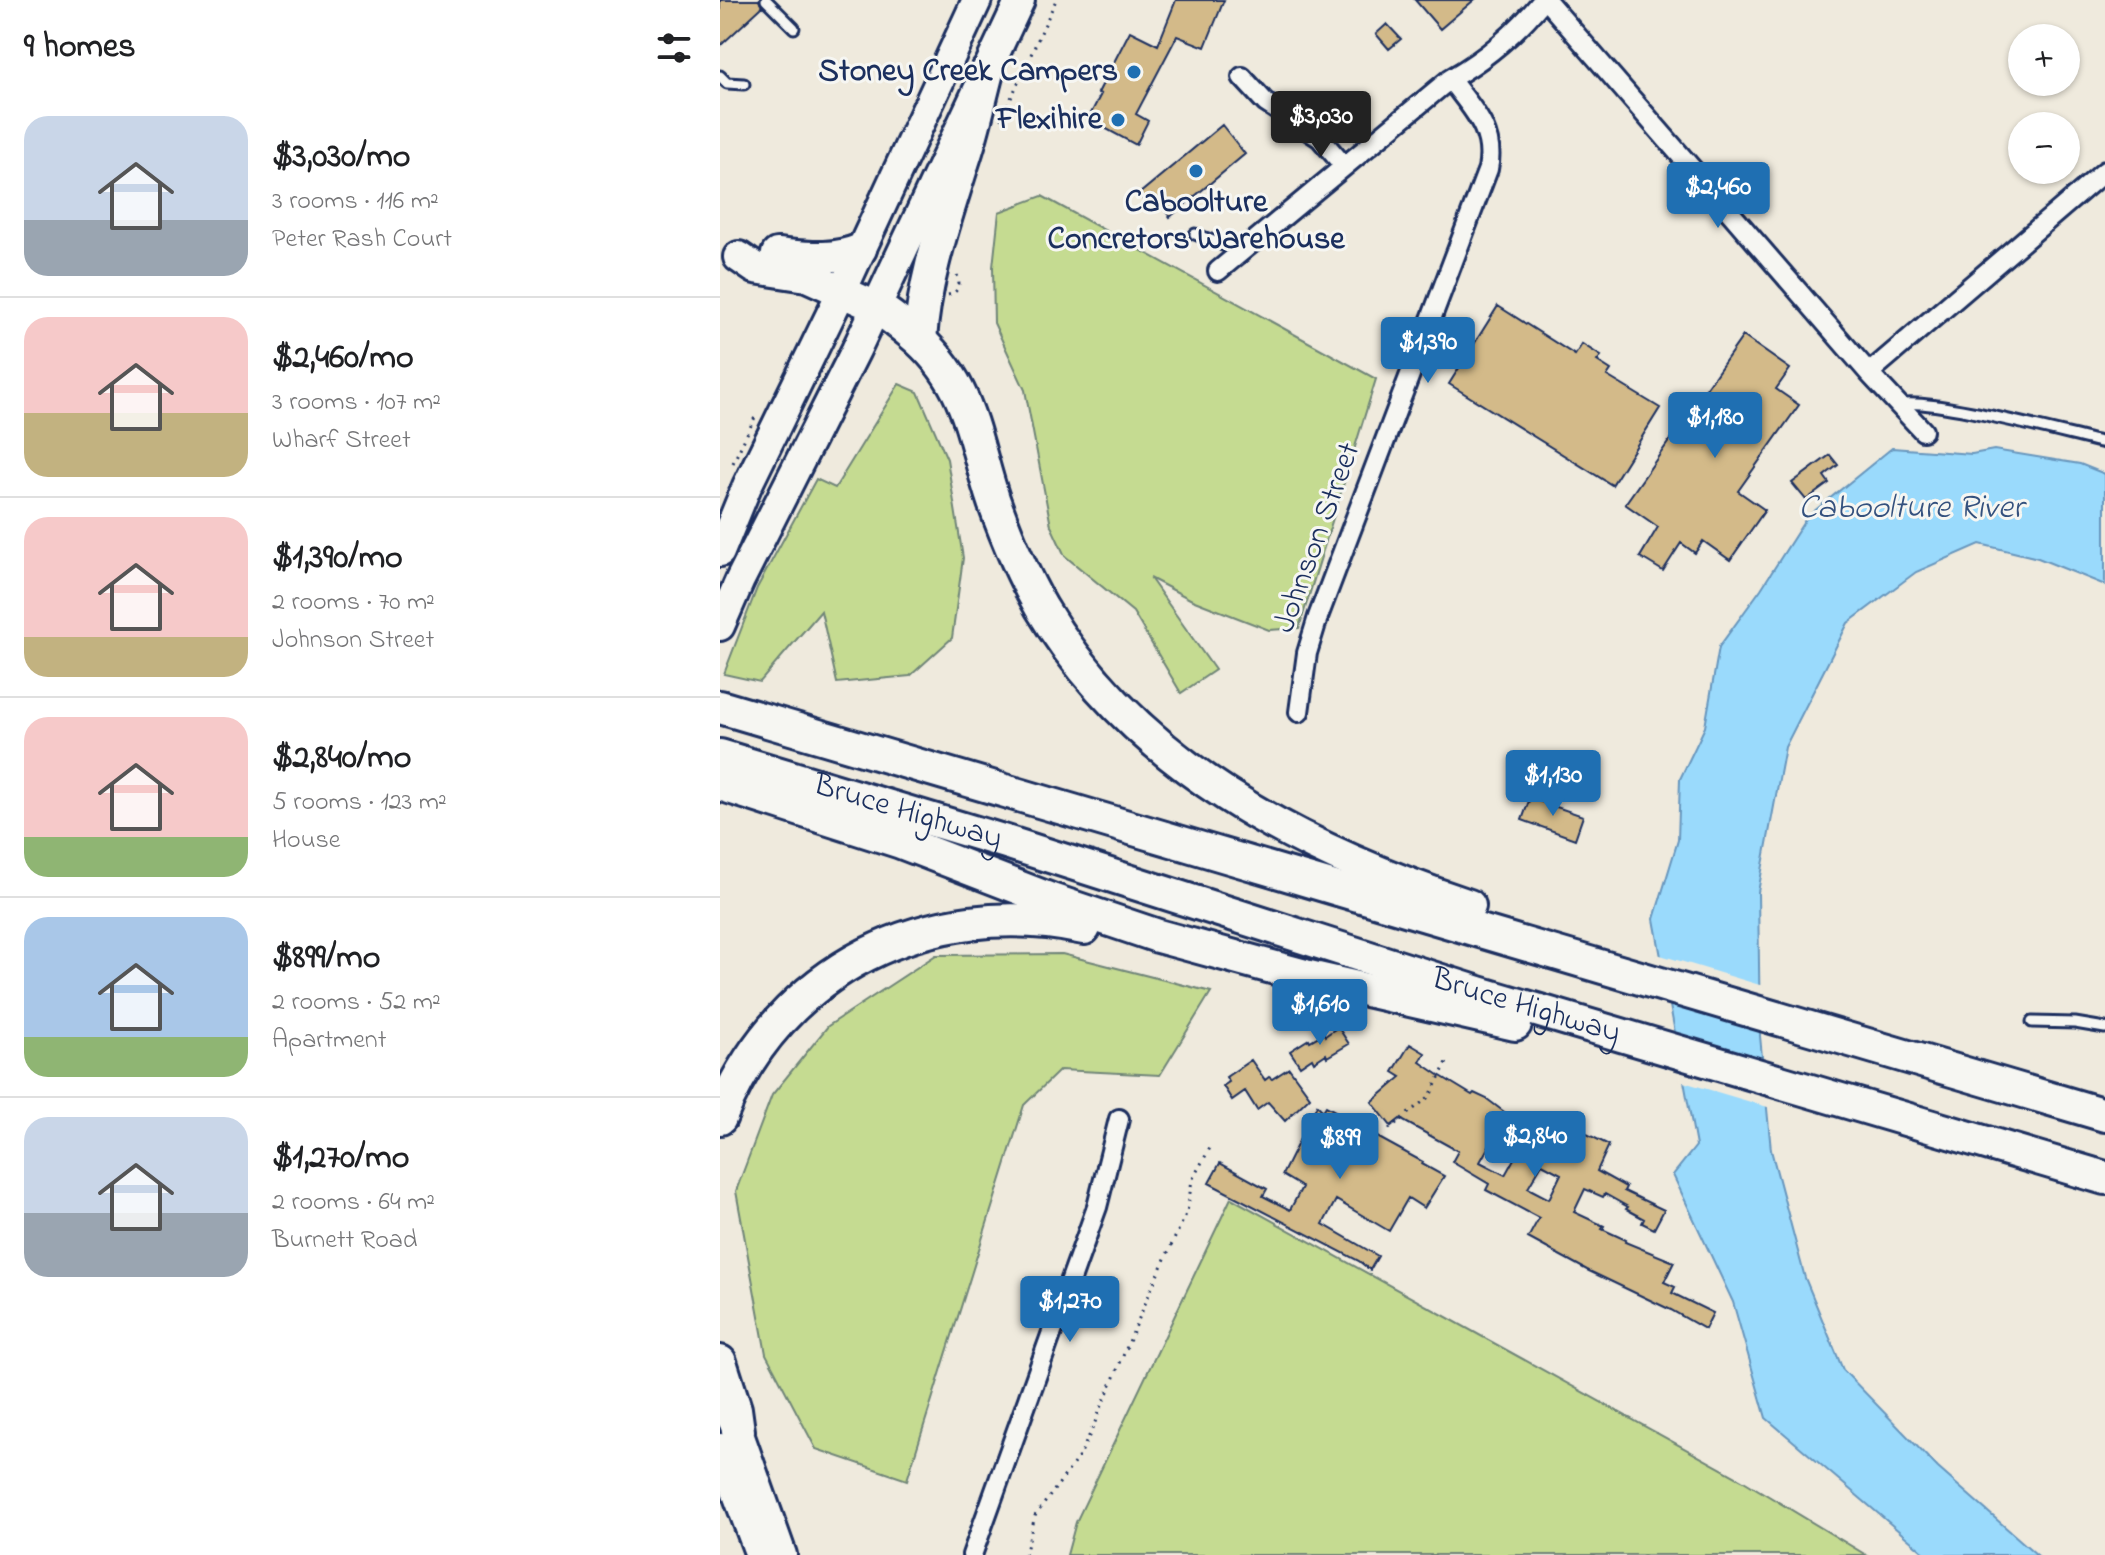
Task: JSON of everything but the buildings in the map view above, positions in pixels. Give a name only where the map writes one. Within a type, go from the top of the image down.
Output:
[{"type":"highway","points":[[920,340],[923,310],[942,224],[963,162],[987,72]]},
{"type":"highway","points":[[730,258],[757,252],[823,259],[861,249]]},
{"type":"highway","points":[[730,258],[755,268],[807,276],[876,307],[940,359],[961,393],[1000,517],[1015,556],[1041,607],[1085,670],[1165,753],[1216,787],[1327,851],[1423,891],[1573,940],[1597,965]]},
{"type":"highway","name":"Bruce Highway","points":[[720,707],[2105,1115]]},
{"type":"highway","name":"Bruce Highway","points":[[720,756],[1006,842],[1581,1024],[2105,1178]]},
{"type":"highway","points":[[720,784],[887,838],[1051,900],[1158,936],[1305,976],[1541,1029],[1581,1024]]},
{"type":"highway","points":[[720,1118],[745,1067],[791,1008],[827,979],[888,944],[953,924],[1004,919],[1065,924],[1130,938],[1158,936]]},
{"type":"highway","points":[[720,1362],[735,1409],[729,1440]]},
{"type":"main road","points":[[720,552],[747,486],[842,291],[977,0]]},
{"type":"main road","points":[[720,626],[876,307],[1020,0]]},
{"type":"main road","points":[[720,1390],[727,1411],[729,1440],[760,1555]]},
{"type":"main road","points":[[729,1440],[782,1555]]},
{"type":"street","points":[[1218,271],[1450,79],[1472,66],[1544,0],[1923,431]]},
{"type":"street","points":[[1242,77],[1266,103],[1320,138],[1344,166]]},
{"type":"street","name":"Johnson Street","points":[[1299,712],[1307,653],[1318,617],[1488,169],[1491,145],[1488,134],[1450,79]]},
{"type":"street","points":[[1869,373],[2105,171]]},
{"type":"street","points":[[972,1555],[1097,1207],[1119,1119]]},
{"type":"lane","points":[[766,0],[794,28]]},
{"type":"lane","points":[[720,76],[727,83],[744,84]]},
{"type":"lane","points":[[1195,234],[1241,252]]},
{"type":"lane","points":[[1899,405],[1935,406],[2105,443]]},
{"type":"lane","points":[[2032,1022],[2075,1023],[2105,1028]]},
{"type":"path","points":[[1389,1129],[1430,1096],[1448,1060]]},
{"type":"path","points":[[1025,1555],[1035,1516],[1080,1455],[1090,1434],[1187,1212],[1192,1180],[1210,1148]]},
{"type":"green space","points":[[1042,196],[1376,379],[1299,628],[1269,630],[1192,600],[1150,578],[1215,670],[1181,693],[1133,612],[1065,556],[1051,526],[1025,390],[994,323],[993,267],[999,212]]},
{"type":"green space","points":[[899,384],[918,392],[947,459],[963,558],[952,638],[910,676],[837,683],[821,611],[760,682],[724,674],[757,588],[816,479],[835,488]]},
{"type":"green space","points":[[1062,954],[1211,992],[1160,1075],[1060,1070],[1024,1105],[907,1480],[816,1449],[766,1354],[736,1191],[772,1095],[828,1026],[936,955]]},
{"type":"green space","points":[[1231,1198],[1742,1480],[1866,1555],[1067,1555],[1076,1522]]},
{"type":"water","name":"Caboolture River","points":[[1892,448],[1972,454],[1994,450],[2080,464],[2105,474],[2105,585],[2038,558],[1980,544],[1916,572],[1848,623],[1785,747],[1758,892],[1760,1036],[1771,1150],[1805,1278],[1843,1370],[1938,1468],[2037,1555],[1927,1555],[1766,1418],[1733,1302],[1673,1175],[1696,1146],[1654,919],[1678,840],[1680,779],[1705,727],[1719,647],[1807,517]]},
{"type":"pier","points":[[1657,954],[1763,986],[1764,1030],[1665,1001]]},
{"type":"pier","points":[[1671,1034],[1767,1062],[1771,1108],[1680,1081]]},
{"type":"place","name":"Stoney Creek Campers","points":[[1134,72]]},
{"type":"place","name":"Flexihire","points":[[1118,120]]},
{"type":"place","name":"Caboolture Concretors Warehouse","points":[[1196,171]]}]
